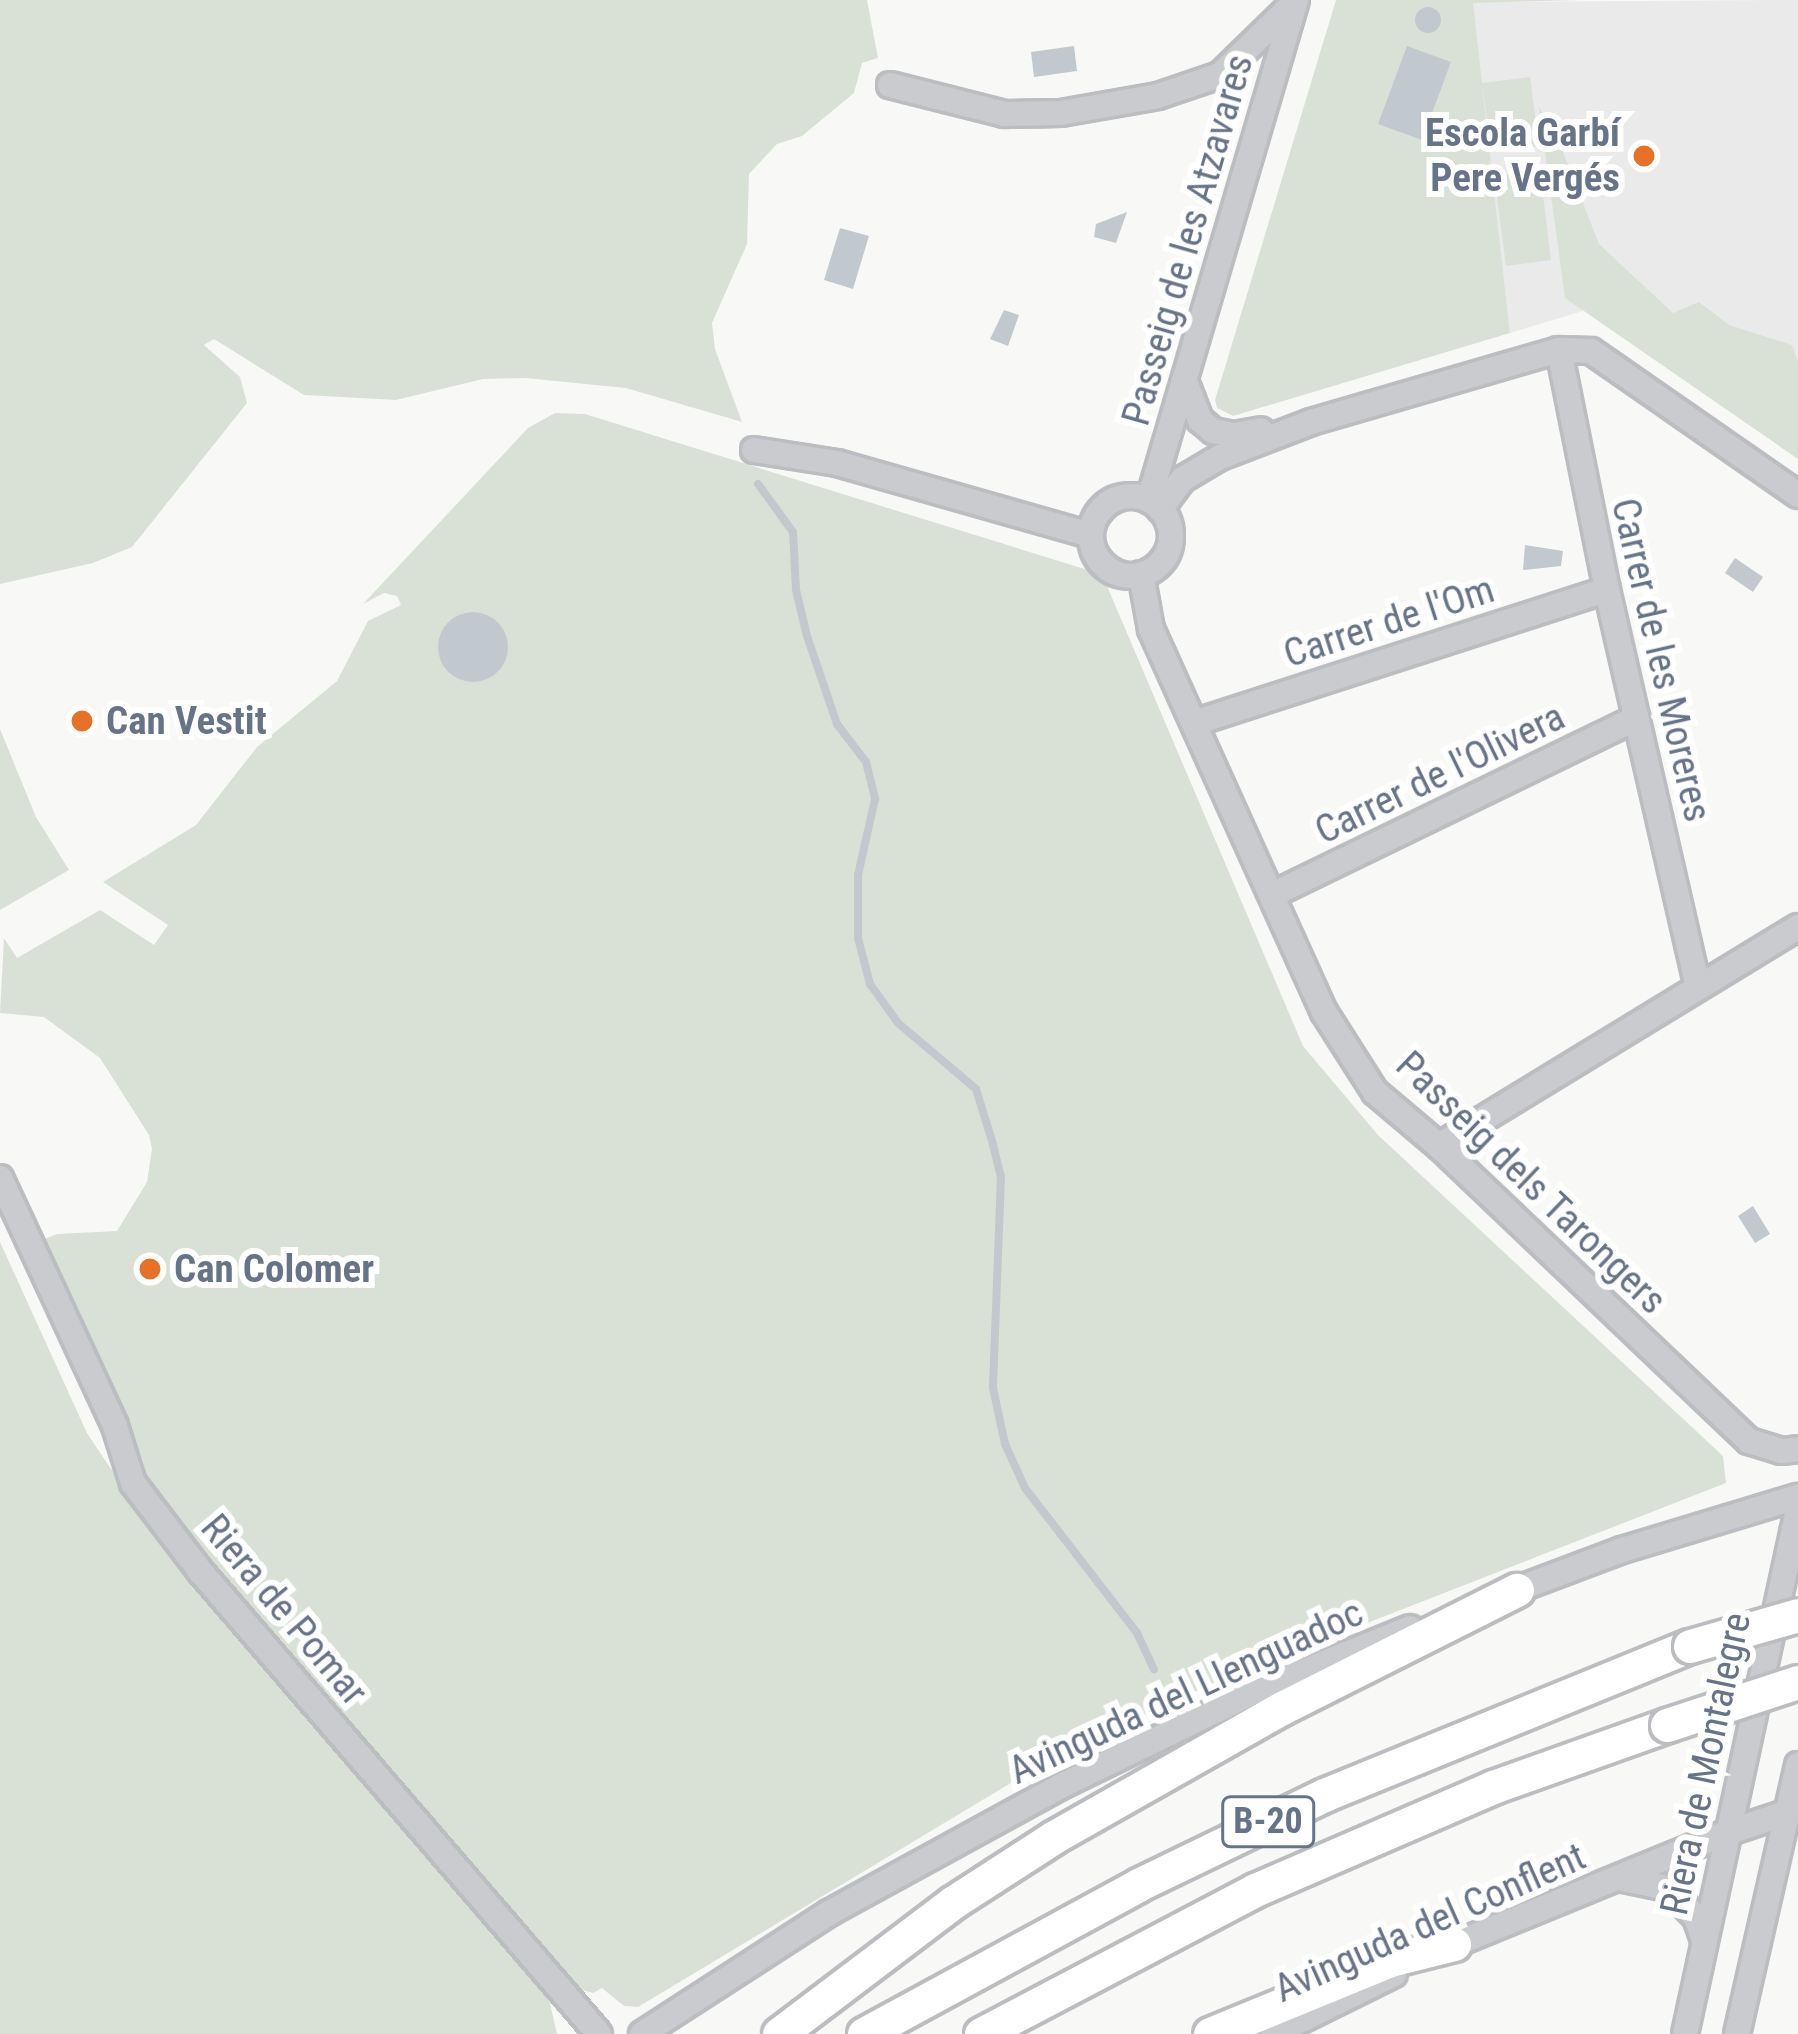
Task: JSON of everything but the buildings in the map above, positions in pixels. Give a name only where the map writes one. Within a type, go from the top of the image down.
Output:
[{"type":"highway","points":[[779,2034],[952,1903],[1054,1837],[1282,1708],[1517,1590]]},
{"type":"highway","name":"B-20","points":[[863,2034],[1138,1885],[1324,1795],[1690,1646],[1798,1615]]},
{"type":"highway","name":"B-20","points":[[981,2034],[1256,1890],[1493,1787],[1798,1682]]},
{"type":"highway","points":[[1210,2034],[1390,1960],[1454,1944]]},
{"type":"street","points":[[890,85],[1005,114],[1061,113],[1158,96],[1220,75],[1294,2]]},
{"type":"street","name":"Passeig de les Atzavares","points":[[1155,505],[1185,381],[1294,2]]},
{"type":"street","points":[[1155,505],[1184,479],[1220,457],[1311,422],[1559,350],[1591,351],[1798,495]]},
{"type":"street","name":"Carrer de les Moreres","points":[[1559,350],[1607,590],[1697,986]]},
{"type":"street","points":[[1185,381],[1200,420],[1213,430],[1234,435],[1311,422]]},
{"type":"street","points":[[754,450],[837,464],[1090,535]]},
{"type":"street","points":[[1124,496],[1155,505],[1171,534],[1164,559],[1141,574],[1114,572],[1100,561],[1090,535],[1100,509],[1124,496]]},
{"type":"street","name":"Passeig dels Tarongers","points":[[1141,574],[1150,629],[1324,1012],[1375,1091],[1749,1441],[1782,1451],[1798,1449]]},
{"type":"street","name":"Carrer de l'Om","points":[[1194,723],[1607,590]]},
{"type":"street","name":"Carrer de l'Olivera","points":[[1274,894],[1636,718]]},
{"type":"street","points":[[1439,1146],[1798,927]]},
{"type":"street","name":"Riera de Pomar","points":[[0,1178],[115,1426],[133,1483],[200,1571],[599,2034]]},
{"type":"street","name":"Avinguda del Llenguadoc","points":[[642,2034],[829,1913],[1060,1786],[1258,1690],[1660,1537],[1798,1497]]},
{"type":"street","name":"Riera de Montalegre","points":[[1685,2034],[1798,1510]]},
{"type":"street","points":[[1737,2034],[1793,1811],[1798,1765]]},
{"type":"street","name":"Avinguda del Conflent","points":[[1273,2034],[1454,1944],[1726,1832],[1793,1811]]},
{"type":"street","name":"Avinguda del Conflent","points":[[1616,1878],[1667,1888],[1696,1917],[1705,1942]]},
{"type":"shaded area","points":[[0,0],[867,0],[878,58],[862,63],[854,93],[802,136],[777,144],[749,174],[747,244],[712,323],[715,349],[742,422],[626,388],[525,378],[483,379],[396,400],[304,395],[214,339],[204,345],[240,377],[247,403],[132,547],[93,563],[0,584]]},
{"type":"shaded area","points":[[1336,0],[1580,0],[1473,3],[1482,83],[1530,77],[1539,146],[1492,152],[1482,84],[1510,333],[1233,416],[1217,408],[1215,400]]},
{"type":"shaded area","name":"Escola Garbí Pere Vergés","points":[[1798,0],[1798,459],[1586,310],[1510,333],[1472,2]]},
{"type":"shaded area","points":[[1428,7],[1441,20],[1428,33],[1415,20]]},
{"type":"shaded area","points":[[1074,46],[1077,71],[1034,77],[1031,52]]},
{"type":"shaded area","points":[[1407,46],[1451,62],[1422,140],[1378,124]]},
{"type":"shaded area","points":[[1539,107],[1557,137],[1599,244],[1673,313],[1699,302],[1729,325],[1792,345],[1798,362],[1798,459],[1565,298]]},
{"type":"shaded area","points":[[1540,170],[1551,260],[1506,266],[1494,176]]},
{"type":"shaded area","points":[[1127,212],[1116,243],[1094,237],[1096,224]]},
{"type":"shaded area","points":[[840,228],[869,236],[853,289],[824,280]]},
{"type":"shaded area","points":[[1004,310],[1019,315],[1008,346],[990,339]]},
{"type":"shaded area","points":[[555,413],[585,414],[1091,571],[1107,586],[1303,1046],[1378,1135],[1723,1456],[1726,1483],[1216,1682],[1056,1756],[638,2007],[624,2006],[602,1988],[593,1993],[579,1989],[318,1695],[151,1493],[142,1458],[126,1437],[40,1241],[57,1234],[117,1231],[147,1182],[149,1135],[100,1058],[44,1017],[0,1013],[4,938],[17,958],[100,910],[154,945],[168,925],[103,882],[196,825],[257,747],[337,681],[368,621],[401,605],[397,596],[384,593],[363,604],[528,428]]},
{"type":"shaded area","points":[[1525,545],[1563,551],[1561,566],[1523,570]]},
{"type":"shaded area","points":[[1735,558],[1763,577],[1753,592],[1725,573]]},
{"type":"shaded area","points":[[473,612],[498,622],[508,647],[498,672],[473,682],[448,672],[438,647],[448,622]]},
{"type":"shaded area","points":[[0,729],[36,817],[69,870],[0,910]]},
{"type":"shaded area","points":[[1753,1206],[1770,1234],[1755,1243],[1738,1216]]},
{"type":"shaded area","points":[[0,1242],[87,1433],[109,1466],[294,1702],[549,1999],[557,2034],[0,2034]]},
{"type":"waterway","points":[[758,484],[793,532],[796,590],[807,636],[837,724],[866,762],[875,799],[858,875],[858,938],[870,984],[898,1023],[976,1089],[992,1141],[1001,1177],[993,1388],[1005,1444],[1025,1488],[1137,1633],[1154,1669]]},
{"type":"place","name":"Escola Garbí Pere Vergés","points":[[1644,156]]},
{"type":"place","name":"Can Vestit","points":[[82,721]]},
{"type":"place","name":"Can Colomer","points":[[150,1269]]}]
